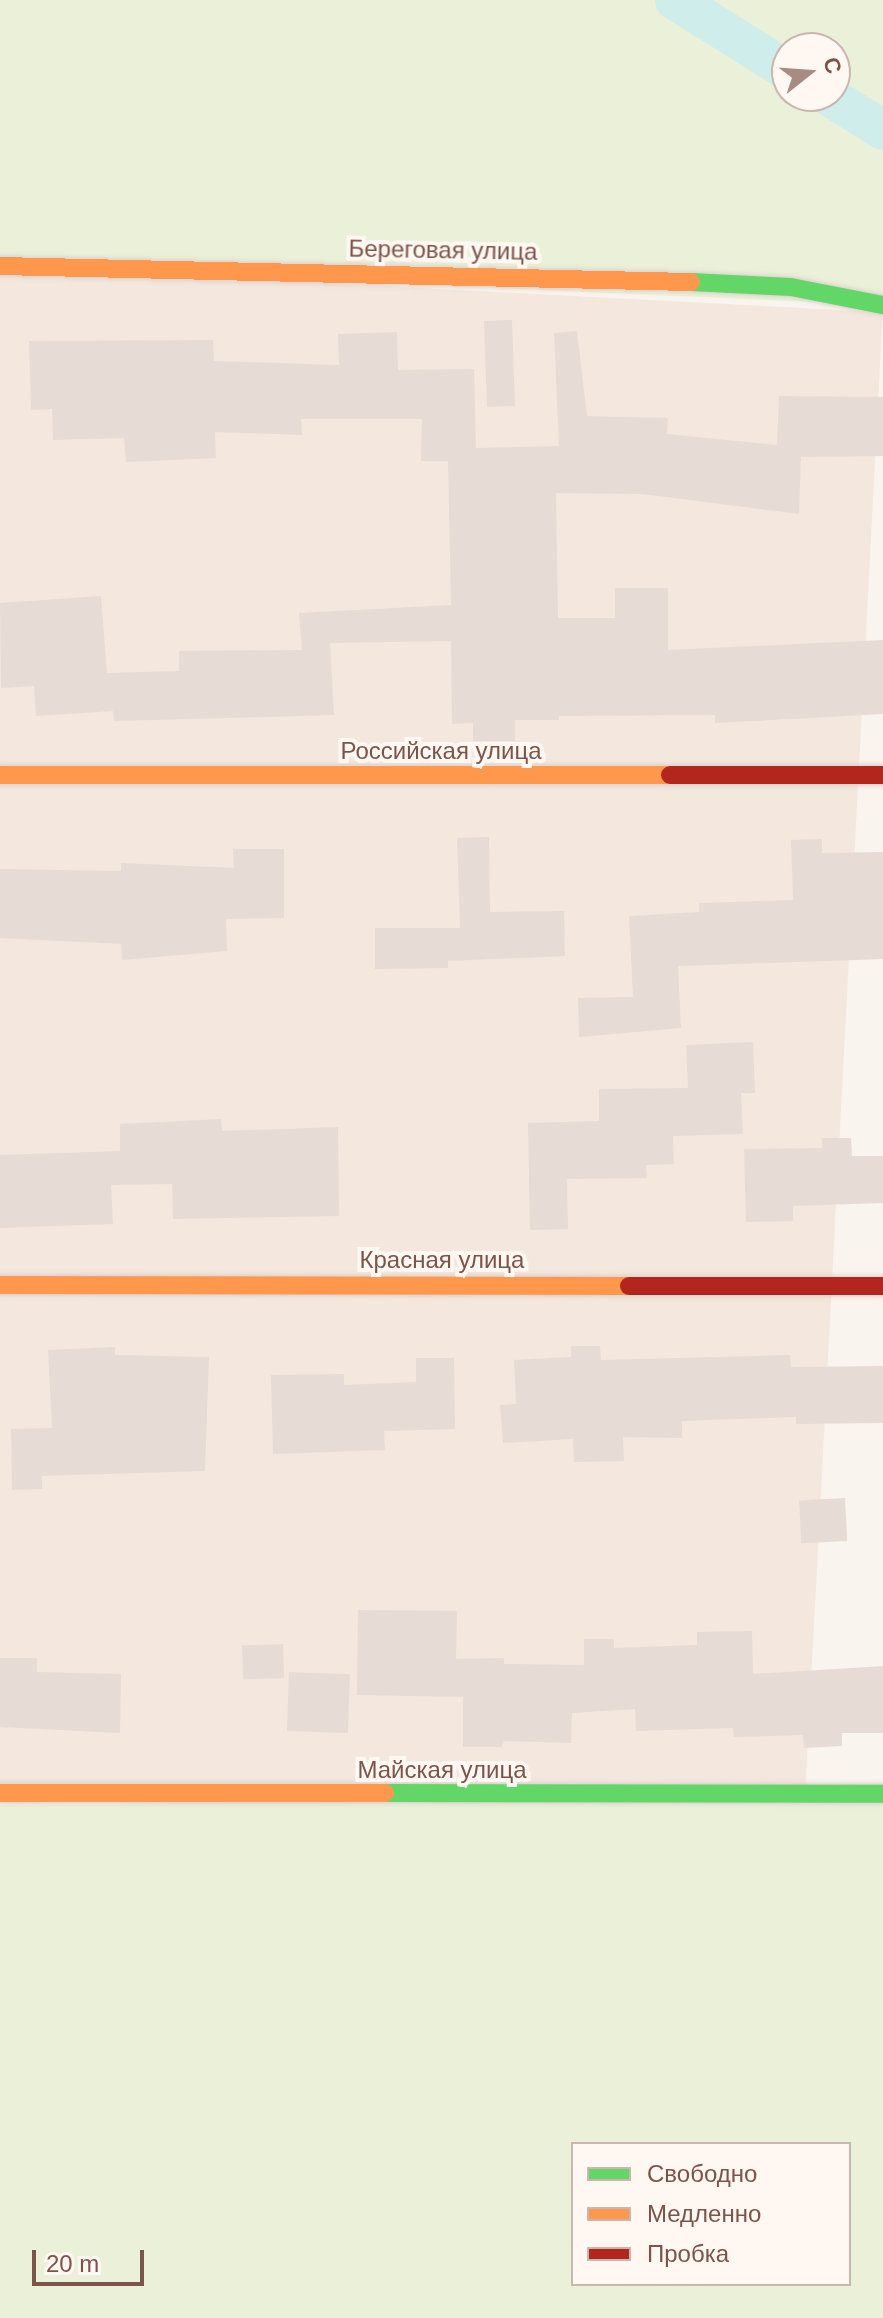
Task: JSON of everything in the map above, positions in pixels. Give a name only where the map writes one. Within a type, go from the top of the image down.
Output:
[{"type":"street","name":"Береговая улица","points":[[0,266],[578,276],[791,287],[883,305]]},
{"type":"street","name":"Российская улица","points":[[0,775],[883,775]]},
{"type":"street","name":"Красная улица","points":[[0,1285],[883,1286]]},
{"type":"street","name":"Майская улица","points":[[0,1793],[883,1794]]},
{"type":"shaded area","points":[[0,266],[883,312],[803,1837],[0,1795]]},
{"type":"green space","points":[[0,0],[883,0],[883,305],[0,266]]},
{"type":"green space","points":[[883,1799],[883,2318],[0,2318],[0,1805]]},
{"type":"building","points":[[512,320],[515,406],[487,407],[484,321]]},
{"type":"building","points":[[577,331],[587,416],[668,418],[667,434],[777,445],[779,396],[883,397],[883,456],[801,457],[799,514],[642,494],[556,493],[558,618],[615,618],[615,588],[668,588],[668,650],[883,640],[883,714],[715,723],[715,715],[559,716],[559,720],[515,720],[515,741],[473,741],[473,723],[452,724],[451,641],[330,643],[334,715],[114,721],[113,711],[36,716],[34,686],[1,688],[0,603],[101,596],[107,673],[179,671],[179,651],[302,650],[299,613],[451,605],[448,461],[421,461],[422,419],[301,419],[302,435],[215,432],[216,458],[126,462],[124,438],[53,440],[52,409],[31,410],[29,341],[213,340],[214,361],[339,365],[338,334],[397,332],[398,370],[474,369],[476,448],[559,446],[554,333]]},
{"type":"building","points":[[489,837],[490,912],[564,911],[565,956],[448,961],[448,968],[375,969],[375,928],[460,928],[457,838]]},
{"type":"building","points":[[822,839],[822,853],[883,852],[883,959],[678,966],[681,1028],[579,1037],[578,998],[633,997],[629,916],[699,912],[699,903],[793,900],[791,840]]},
{"type":"building","points":[[233,849],[284,849],[284,918],[226,919],[227,951],[122,960],[121,944],[0,938],[0,869],[121,871],[121,863],[234,868]]},
{"type":"building","points":[[753,1042],[755,1093],[741,1093],[743,1134],[673,1136],[674,1164],[646,1165],[647,1178],[567,1179],[568,1229],[530,1230],[528,1123],[599,1121],[599,1089],[688,1088],[686,1045]]},
{"type":"building","points":[[221,1119],[222,1131],[338,1127],[339,1216],[173,1219],[172,1184],[111,1185],[113,1224],[0,1228],[0,1155],[120,1151],[120,1124]]},
{"type":"building","points":[[822,1138],[851,1138],[852,1156],[883,1156],[883,1203],[793,1206],[793,1221],[746,1222],[744,1149],[822,1148]]},
{"type":"building","points":[[571,1346],[600,1346],[601,1360],[790,1355],[791,1367],[883,1366],[883,1423],[796,1424],[796,1417],[682,1421],[682,1438],[623,1437],[624,1461],[574,1462],[573,1439],[503,1443],[500,1405],[516,1404],[514,1360],[571,1357]]},
{"type":"building","points":[[115,1347],[115,1355],[209,1357],[205,1471],[42,1476],[42,1489],[12,1490],[11,1429],[52,1428],[48,1350]]},
{"type":"building","points":[[416,1358],[454,1358],[455,1429],[384,1431],[385,1450],[273,1454],[271,1375],[344,1374],[344,1385],[416,1382]]},
{"type":"building","points":[[845,1498],[847,1541],[801,1543],[799,1500]]},
{"type":"building","points":[[358,1610],[457,1611],[456,1659],[504,1658],[504,1664],[584,1665],[584,1639],[614,1639],[614,1648],[697,1645],[697,1632],[752,1631],[753,1674],[883,1666],[883,1733],[842,1733],[842,1746],[804,1748],[803,1735],[734,1737],[733,1728],[636,1731],[635,1709],[572,1713],[571,1743],[504,1741],[502,1747],[463,1747],[463,1697],[357,1695]]},
{"type":"building","points":[[283,1644],[284,1678],[243,1679],[242,1645]]},
{"type":"building","points":[[0,1658],[37,1658],[37,1672],[121,1674],[120,1733],[0,1727]]},
{"type":"building","points":[[289,1672],[350,1674],[348,1733],[287,1731]]},
{"type":"waterway","points":[[675,0],[771,60]]},
{"type":"waterway","points":[[851,110],[883,130]]},
{"type":"traffic: fast","points":[[691,282],[791,287],[883,305]]},
{"type":"traffic: fast","points":[[385,1793],[883,1794]]},
{"type":"traffic: slow","points":[[0,266],[691,282]]},
{"type":"traffic: slow","points":[[0,775],[670,775]]},
{"type":"traffic: slow","points":[[0,1285],[629,1286]]},
{"type":"traffic: slow","points":[[0,1793],[385,1793]]},
{"type":"traffic: jam","points":[[670,775],[883,775]]},
{"type":"traffic: jam","points":[[629,1286],[883,1286]]}]
